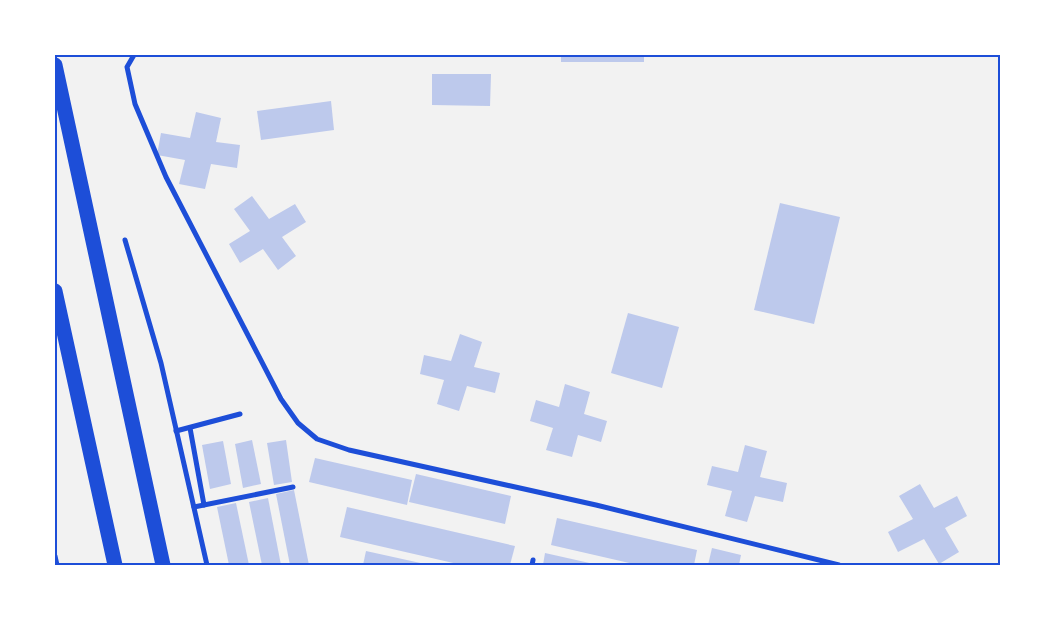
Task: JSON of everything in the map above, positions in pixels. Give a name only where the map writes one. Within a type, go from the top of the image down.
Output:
[{"type":"highway","points":[[55,65],[164,565]]},
{"type":"highway","points":[[55,291],[115,565]]},
{"type":"street","points":[[134,55],[127,67],[135,104],[166,177],[280,399],[298,423],[317,439],[349,450],[596,505],[839,565]]},
{"type":"street","points":[[124,240],[161,363],[207,565]]},
{"type":"street","points":[[176,431],[240,414]]},
{"type":"street","points":[[190,428],[204,505]]},
{"type":"street","points":[[194,507],[293,487]]},
{"type":"street","points":[[55,556],[57,565]]},
{"type":"building","points":[[561,55],[644,55],[644,62],[561,62]]},
{"type":"building","points":[[432,74],[491,74],[490,106],[432,105]]},
{"type":"building","points":[[331,101],[334,130],[261,140],[257,111]]},
{"type":"building","points":[[196,112],[221,118],[216,142],[240,145],[237,168],[211,164],[205,189],[179,184],[185,160],[157,155],[161,133],[190,138]]},
{"type":"building","points":[[252,196],[269,219],[295,204],[306,222],[282,237],[296,256],[278,270],[263,249],[240,263],[229,244],[250,231],[234,209]]},
{"type":"building","points":[[780,203],[840,217],[814,324],[754,310]]},
{"type":"building","points":[[628,313],[679,327],[662,388],[611,373]]},
{"type":"building","points":[[460,334],[482,342],[474,367],[500,373],[495,393],[467,386],[459,411],[437,404],[444,380],[420,374],[424,355],[451,361]]},
{"type":"building","points":[[565,384],[590,392],[584,414],[607,421],[601,442],[578,435],[572,457],[546,450],[553,428],[530,421],[536,400],[559,407]]},
{"type":"building","points":[[252,440],[261,484],[243,488],[235,444]]},
{"type":"building","points":[[286,440],[292,482],[274,485],[267,443]]},
{"type":"building","points":[[223,441],[231,484],[210,489],[202,445]]},
{"type":"building","points":[[745,445],[767,451],[760,477],[787,483],[783,502],[755,496],[747,522],[725,516],[732,491],[707,485],[712,466],[738,472]]},
{"type":"building","points":[[315,458],[412,480],[407,505],[309,482]]},
{"type":"building","points":[[416,474],[511,496],[505,524],[409,502]]},
{"type":"building","points":[[920,484],[934,508],[957,496],[967,516],[945,528],[959,552],[939,564],[924,539],[898,552],[888,532],[913,519],[899,496]]},
{"type":"building","points":[[294,490],[309,565],[290,565],[276,494]]},
{"type":"building","points":[[268,498],[281,565],[262,565],[249,502]]},
{"type":"building","points":[[236,503],[249,565],[229,565],[217,507]]},
{"type":"building","points":[[347,507],[515,546],[510,565],[462,565],[340,537]]},
{"type":"building","points":[[557,518],[697,550],[694,565],[638,565],[551,545]]},
{"type":"building","points":[[712,548],[741,555],[739,565],[708,565]]},
{"type":"building","points":[[366,551],[425,564],[363,565]]},
{"type":"building","points":[[545,553],[594,564],[594,565],[543,565]]}]
